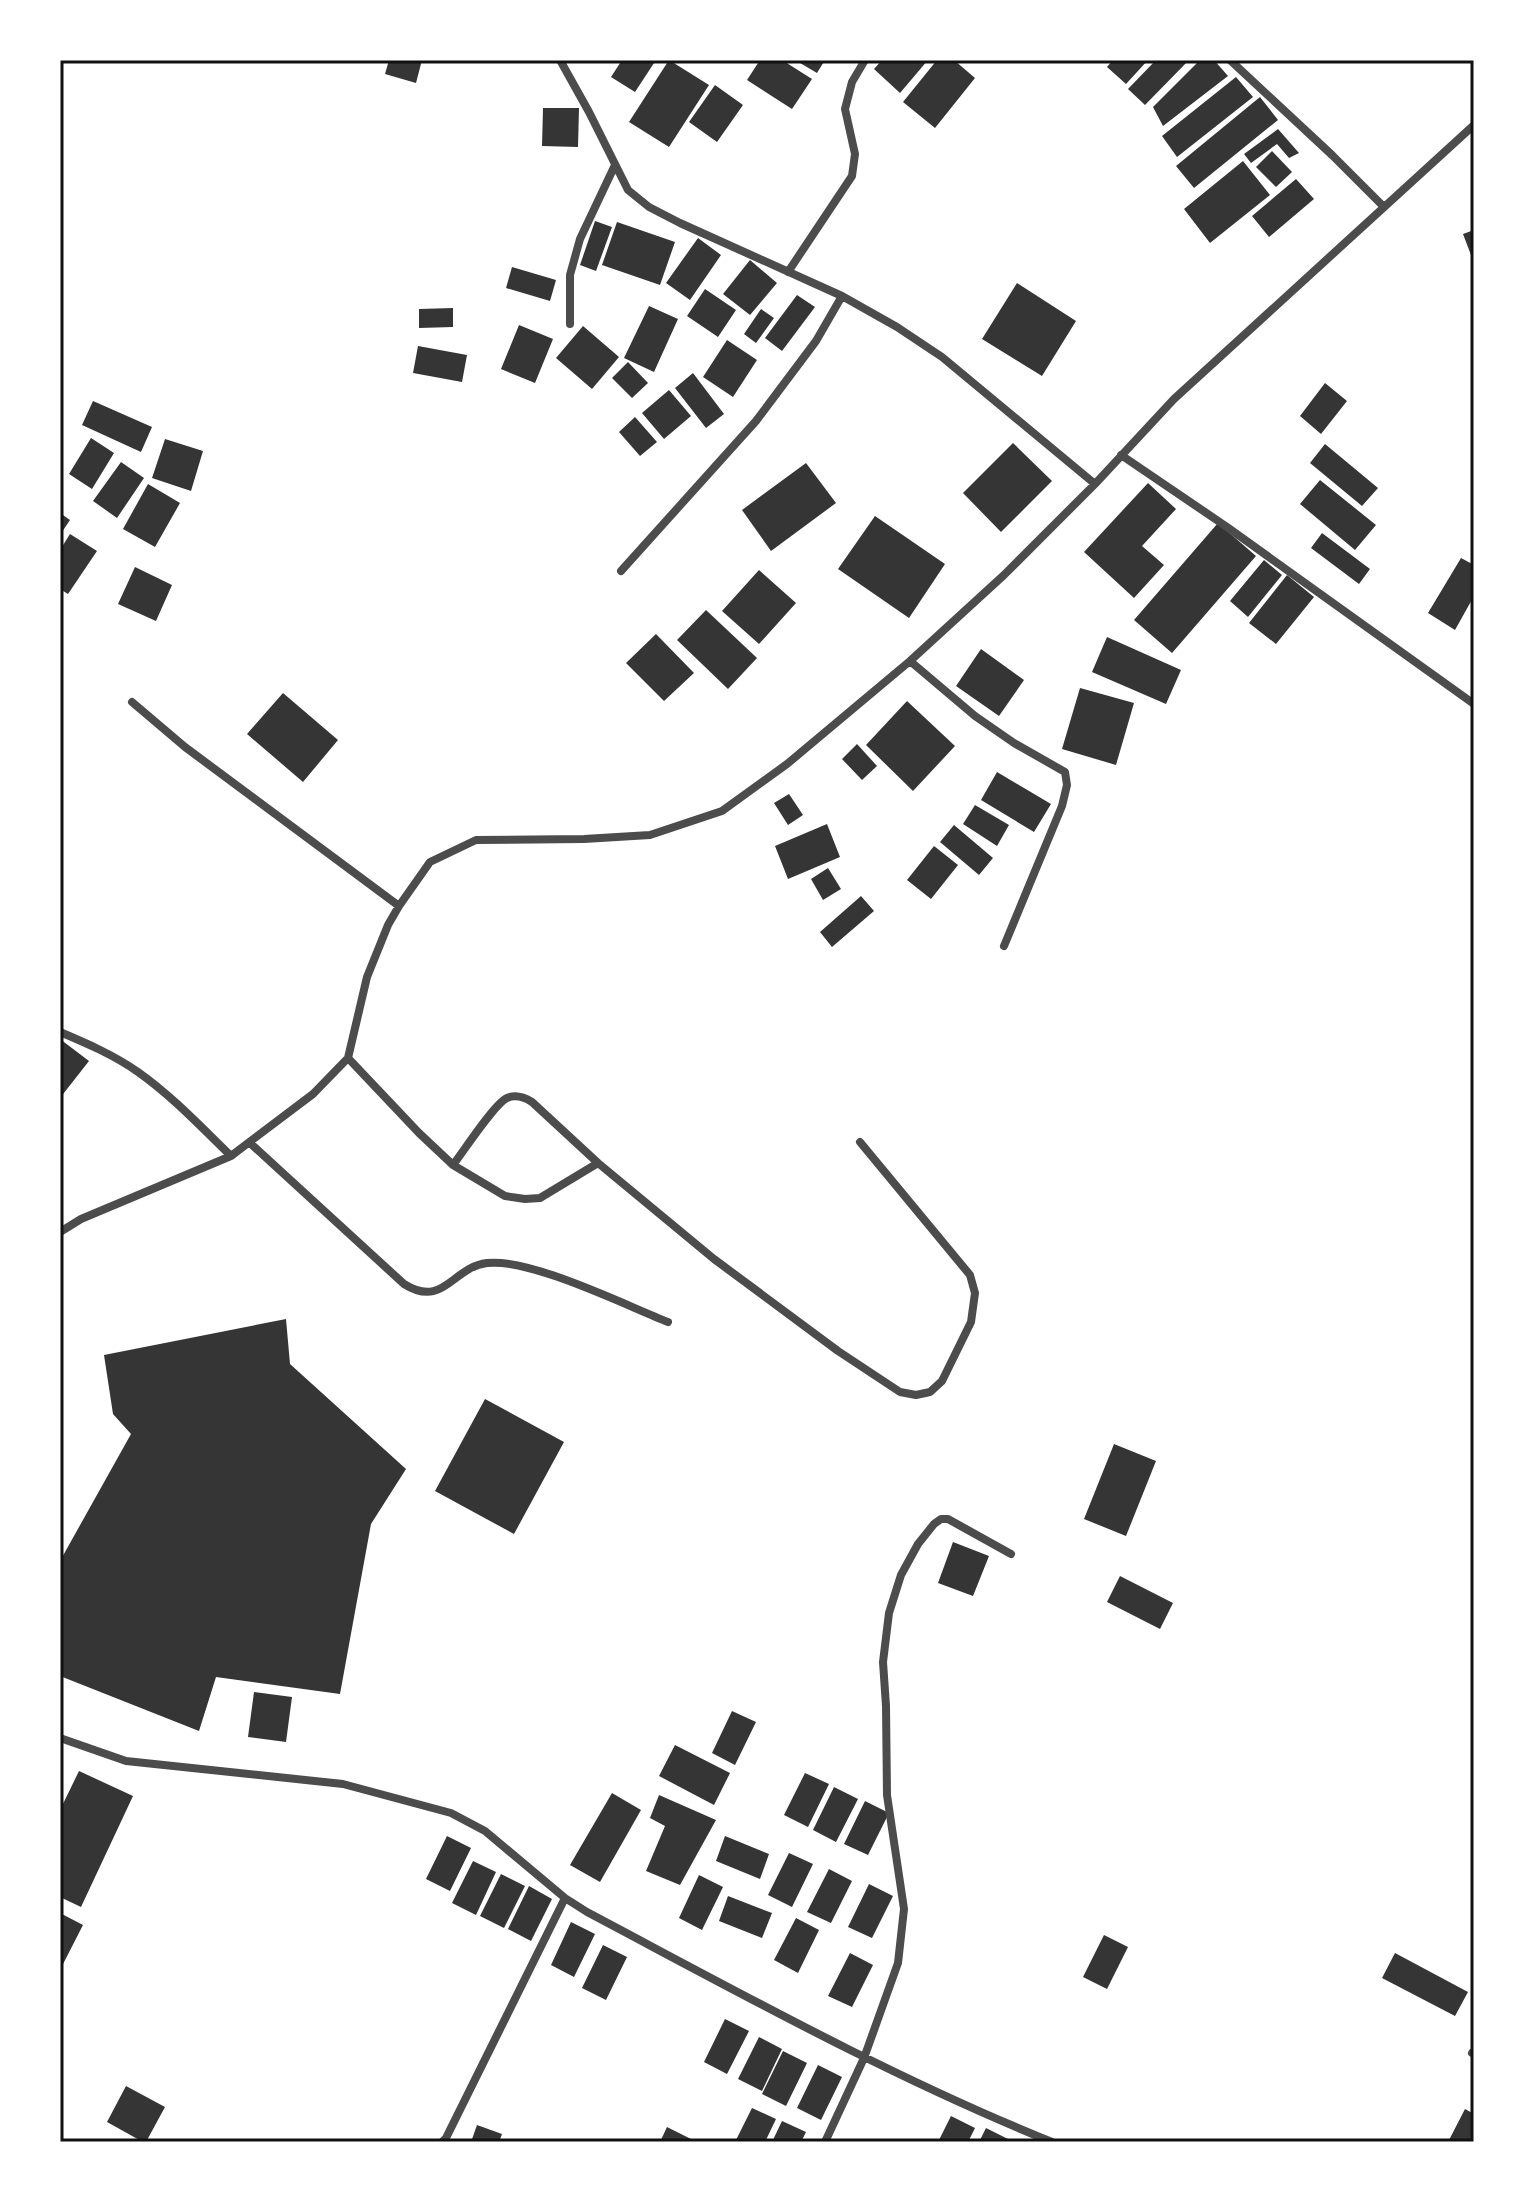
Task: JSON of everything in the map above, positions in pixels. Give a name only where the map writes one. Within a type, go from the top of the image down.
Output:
[{"type":"street","points":[[560,60],[628,190],[649,207],[842,296],[897,327],[942,357],[1095,484]]},
{"type":"street","points":[[788,272],[852,176],[855,154],[845,109],[852,82],[865,60]]},
{"type":"street","points":[[1230,60],[1384,207]]},
{"type":"street","points":[[60,1232],[81,1219],[231,1156],[313,1094],[348,1058],[367,977],[388,925],[430,862],[476,840],[650,835],[722,811],[787,764],[910,661],[1004,575],[1174,399],[1474,125]]},
{"type":"street","points":[[570,324],[570,275],[580,239],[615,165]]},
{"type":"street","points":[[621,571],[756,421],[816,341],[842,296]]},
{"type":"street","points":[[1121,455],[1474,704]]},
{"type":"street","points":[[910,661],[975,716],[1065,772],[1067,785],[1062,806],[1004,946]]},
{"type":"street","points":[[132,702],[185,747],[399,906]]},
{"type":"street","points":[[60,1032],[136,1070],[166,1093],[231,1156]]},
{"type":"street","points":[[348,1058],[453,1165],[505,1196],[540,1198],[598,1163]]},
{"type":"street","points":[[453,1165],[500,1102],[513,1096],[525,1098],[714,1259],[838,1351],[900,1392],[916,1395],[930,1392],[942,1381],[971,1322],[975,1293],[973,1282],[860,1142]]},
{"type":"street","points":[[250,1143],[404,1284],[416,1291],[431,1293],[444,1288],[468,1270],[485,1263],[507,1264],[546,1273],[668,1322]]},
{"type":"street","points":[[825,2142],[864,2058],[898,1963],[904,1909],[887,1795],[883,1662],[889,1613],[901,1575],[918,1544],[941,1519],[948,1519],[1011,1554]]},
{"type":"street","points":[[60,1738],[126,1761],[343,1784],[451,1813],[485,1831],[565,1898],[864,2058],[982,2114],[1052,2142]]},
{"type":"street","points":[[442,2142],[565,1898]]},
{"type":"building","points":[[389,60],[422,60],[416,83],[385,74]]},
{"type":"building","points":[[622,60],[656,60],[635,92],[611,77]]},
{"type":"building","points":[[669,60],[709,85],[669,147],[629,122]]},
{"type":"building","points":[[760,60],[782,60],[812,79],[792,109],[747,80]]},
{"type":"building","points":[[795,60],[825,60],[817,73]]},
{"type":"building","points":[[882,60],[928,60],[900,93],[874,69]]},
{"type":"building","points":[[937,60],[954,60],[975,78],[935,128],[903,102]]},
{"type":"building","points":[[1113,60],[1148,60],[1126,84],[1107,67]]},
{"type":"building","points":[[1156,60],[1189,60],[1145,105],[1128,89]]},
{"type":"building","points":[[1200,60],[1214,60],[1228,76],[1163,126],[1153,107]]},
{"type":"building","points":[[1236,77],[1253,97],[1177,157],[1162,136]]},
{"type":"building","points":[[715,85],[743,105],[717,142],[689,122]]},
{"type":"building","points":[[1260,97],[1278,120],[1194,188],[1176,166]]},
{"type":"building","points":[[543,108],[579,108],[578,147],[542,146]]},
{"type":"building","points":[[1278,129],[1299,153],[1289,158],[1277,144],[1251,163],[1244,154]]},
{"type":"building","points":[[1272,151],[1292,172],[1276,187],[1256,167]]},
{"type":"building","points":[[1243,161],[1270,195],[1210,243],[1184,209]]},
{"type":"building","points":[[1296,179],[1314,199],[1269,237],[1252,216]]},
{"type":"building","points":[[595,221],[612,227],[596,271],[580,265]]},
{"type":"building","points":[[617,222],[675,242],[660,285],[602,265]]},
{"type":"building","points":[[1474,230],[1474,263],[1463,234]]},
{"type":"building","points":[[698,238],[721,255],[690,300],[666,283]]},
{"type":"building","points":[[750,260],[777,283],[750,315],[723,294]]},
{"type":"building","points":[[512,267],[556,280],[550,301],[506,288]]},
{"type":"building","points":[[1017,283],[1076,321],[1042,376],[982,339]]},
{"type":"building","points":[[705,289],[736,310],[718,337],[687,316]]},
{"type":"building","points":[[797,295],[815,307],[782,351],[765,338]]},
{"type":"building","points":[[649,306],[678,319],[654,372],[624,358]]},
{"type":"building","points":[[453,308],[453,327],[419,328],[419,309]]},
{"type":"building","points":[[761,309],[774,318],[756,343],[744,334]]},
{"type":"building","points":[[519,325],[553,339],[535,383],[501,369]]},
{"type":"building","points":[[583,326],[619,357],[592,389],[556,358]]},
{"type":"building","points":[[727,340],[757,360],[733,397],[703,377]]},
{"type":"building","points":[[418,346],[467,355],[462,382],[413,373]]},
{"type":"building","points":[[628,362],[648,383],[632,398],[612,378]]},
{"type":"building","points":[[693,373],[724,414],[706,428],[675,388]]},
{"type":"building","points":[[1325,383],[1347,401],[1321,434],[1300,416]]},
{"type":"building","points":[[669,390],[691,416],[664,439],[642,413]]},
{"type":"building","points":[[93,401],[152,427],[141,452],[82,425]]},
{"type":"building","points":[[635,417],[657,442],[640,456],[619,432]]},
{"type":"building","points":[[91,438],[114,453],[92,489],[69,474]]},
{"type":"building","points":[[165,439],[203,451],[191,491],[152,478]]},
{"type":"building","points":[[1013,443],[1052,481],[1001,532],[963,493]]},
{"type":"building","points":[[1325,444],[1378,488],[1362,506],[1310,463]]},
{"type":"building","points":[[121,462],[144,478],[117,518],[93,501]]},
{"type":"building","points":[[806,463],[836,503],[771,551],[742,510]]},
{"type":"building","points":[[1320,480],[1376,525],[1355,550],[1300,504]]},
{"type":"building","points":[[1148,483],[1176,509],[1142,546],[1164,565],[1134,598],[1084,552]]},
{"type":"building","points":[[148,484],[180,503],[155,547],[123,529]]},
{"type":"building","points":[[60,513],[70,520],[60,535]]},
{"type":"building","points":[[875,516],[945,564],[909,618],[838,569]]},
{"type":"building","points":[[1218,523],[1256,556],[1172,653],[1134,620]]},
{"type":"building","points":[[1322,533],[1370,569],[1359,584],[1311,548]]},
{"type":"building","points":[[70,534],[97,551],[68,594],[60,589],[60,550]]},
{"type":"building","points":[[1461,558],[1474,565],[1474,596],[1455,630],[1428,613]]},
{"type":"building","points":[[1264,560],[1282,575],[1248,617],[1230,601]]},
{"type":"building","points":[[135,567],[172,585],[156,621],[118,604]]},
{"type":"building","points":[[759,570],[796,603],[759,644],[722,611]]},
{"type":"building","points":[[1287,575],[1314,597],[1276,644],[1249,623]]},
{"type":"building","points":[[706,610],[757,658],[728,689],[677,640]]},
{"type":"building","points":[[656,634],[694,673],[664,701],[626,663]]},
{"type":"building","points":[[1107,637],[1181,670],[1166,704],[1092,672]]},
{"type":"building","points":[[981,649],[1024,680],[999,716],[956,686]]},
{"type":"building","points":[[1080,688],[1134,703],[1116,765],[1062,749]]},
{"type":"building","points":[[283,693],[338,740],[303,782],[247,734]]},
{"type":"building","points":[[907,701],[955,746],[913,791],[866,745]]},
{"type":"building","points":[[857,744],[877,766],[862,780],[842,759]]},
{"type":"building","points":[[997,772],[1051,804],[1034,832],[981,800]]},
{"type":"building","points":[[789,794],[803,815],[788,825],[774,803]]},
{"type":"building","points":[[975,805],[1009,825],[997,846],[963,824]]},
{"type":"building","points":[[827,824],[840,857],[788,879],[775,846]]},
{"type":"building","points":[[954,825],[993,858],[979,875],[940,842]]},
{"type":"building","points":[[934,846],[958,865],[931,899],[907,880]]},
{"type":"building","points":[[828,868],[841,889],[823,900],[811,879]]},
{"type":"building","points":[[861,896],[874,911],[832,947],[820,932]]},
{"type":"building","points":[[60,1039],[89,1061],[60,1098]]},
{"type":"building","points":[[286,1319],[290,1364],[406,1469],[371,1524],[340,1694],[216,1677],[199,1731],[60,1676],[60,1561],[131,1434],[113,1414],[104,1355]]},
{"type":"building","points":[[485,1399],[564,1442],[514,1534],[435,1491]]},
{"type":"building","points":[[1114,1444],[1156,1461],[1126,1536],[1084,1519]]},
{"type":"building","points":[[953,1542],[989,1556],[973,1596],[938,1583]]},
{"type":"building","points":[[1120,1576],[1173,1603],[1160,1629],[1107,1602]]},
{"type":"building","points":[[254,1692],[292,1697],[286,1742],[248,1737]]},
{"type":"building","points":[[732,1711],[756,1722],[735,1765],[712,1753]]},
{"type":"building","points":[[675,1745],[730,1773],[714,1805],[659,1776]]},
{"type":"building","points":[[79,1771],[133,1796],[81,1907],[60,1897],[60,1810]]},
{"type":"building","points":[[805,1773],[829,1784],[808,1827],[784,1815]]},
{"type":"building","points":[[834,1787],[858,1799],[836,1842],[813,1830]]},
{"type":"building","points":[[612,1793],[641,1810],[600,1882],[570,1865]]},
{"type":"building","points":[[659,1795],[716,1820],[680,1885],[646,1871],[665,1826],[650,1818]]},
{"type":"building","points":[[865,1801],[889,1813],[868,1855],[844,1844]]},
{"type":"building","points":[[447,1836],[471,1848],[450,1891],[426,1879]]},
{"type":"building","points":[[725,1836],[769,1854],[760,1879],[716,1861]]},
{"type":"building","points":[[789,1853],[813,1864],[792,1907],[768,1895]]},
{"type":"building","points":[[473,1861],[496,1872],[476,1915],[452,1903]]},
{"type":"building","points":[[829,1869],[852,1881],[831,1923],[807,1912]]},
{"type":"building","points":[[501,1874],[525,1886],[504,1928],[480,1916]]},
{"type":"building","points":[[699,1875],[723,1887],[702,1930],[679,1918]]},
{"type":"building","points":[[869,1884],[893,1896],[872,1938],[848,1927]]},
{"type":"building","points":[[529,1886],[552,1899],[531,1941],[508,1929]]},
{"type":"building","points":[[728,1896],[772,1913],[762,1938],[719,1921]]},
{"type":"building","points":[[60,1913],[83,1925],[60,1970]]},
{"type":"building","points":[[796,1918],[819,1930],[798,1973],[774,1960]]},
{"type":"building","points":[[571,1922],[595,1934],[574,1977],[551,1965]]},
{"type":"building","points":[[1104,1935],[1128,1947],[1107,1989],[1083,1977]]},
{"type":"building","points":[[603,1945],[627,1957],[606,2000],[582,1988]]},
{"type":"building","points":[[850,1953],[873,1965],[852,2007],[828,1996]]},
{"type":"building","points":[[1395,1953],[1468,1992],[1455,2016],[1382,1978]]},
{"type":"building","points":[[725,2019],[749,2031],[727,2074],[704,2062]]},
{"type":"building","points":[[759,2037],[782,2049],[762,2091],[738,2079]]},
{"type":"building","points":[[783,2051],[807,2063],[786,2106],[762,2094]]},
{"type":"building","points":[[818,2065],[842,2077],[821,2120],[797,2108]]},
{"type":"building","points":[[126,2086],[165,2107],[146,2142],[107,2122]]},
{"type":"building","points":[[752,2108],[776,2119],[765,2142],[735,2142]]},
{"type":"building","points":[[1465,2109],[1474,2114],[1474,2141],[1448,2142]]},
{"type":"building","points":[[951,2116],[975,2128],[968,2142],[938,2142]]},
{"type":"building","points":[[782,2121],[806,2132],[801,2142],[772,2142]]},
{"type":"building","points":[[477,2125],[502,2134],[499,2142],[471,2142]]},
{"type":"building","points":[[667,2127],[691,2139],[689,2142],[660,2142]]},
{"type":"building","points":[[986,2128],[1010,2140],[1009,2142],[979,2142]]}]
